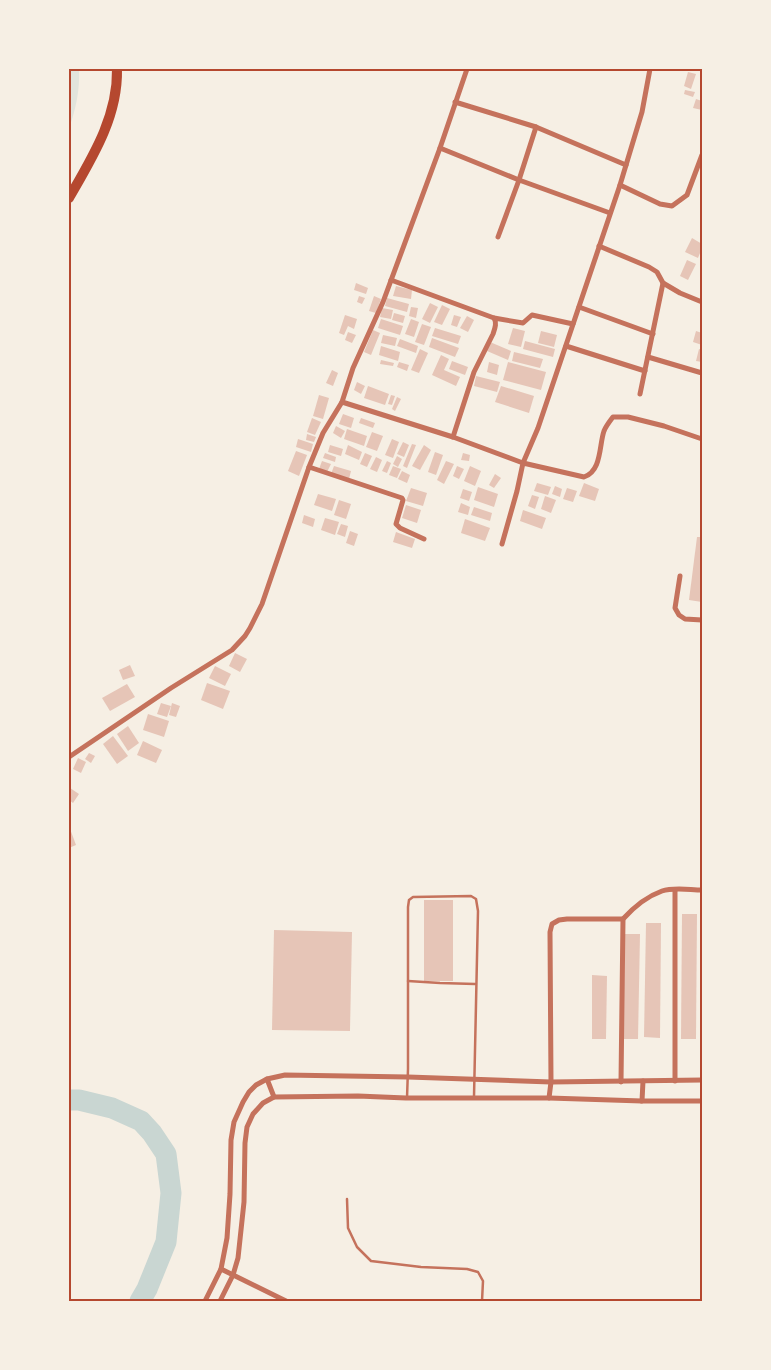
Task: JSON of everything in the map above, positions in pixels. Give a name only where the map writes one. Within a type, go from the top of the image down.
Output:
[{"type":"highway","points":[[69,198],[101,140],[114,99],[117,69]]},
{"type":"street","points":[[69,757],[171,688],[232,650],[245,636],[262,604],[323,432],[342,402],[353,368],[383,302],[467,69]]},
{"type":"street","points":[[502,544],[523,463],[538,428],[620,185],[642,112],[650,69]]},
{"type":"street","points":[[455,102],[536,127],[626,165]]},
{"type":"street","points":[[498,237],[536,127]]},
{"type":"street","points":[[440,148],[519,180],[610,212]]},
{"type":"street","points":[[620,185],[660,204],[672,206],[686,195],[702,155]]},
{"type":"street","points":[[599,246],[649,266],[657,272],[663,283],[680,293],[702,302]]},
{"type":"street","points":[[391,280],[494,318],[523,323],[532,315],[573,324]]},
{"type":"street","points":[[640,394],[663,283]]},
{"type":"street","points":[[578,306],[653,334]]},
{"type":"street","points":[[453,437],[474,372],[495,328],[496,321],[494,318]]},
{"type":"street","points":[[566,346],[645,371]]},
{"type":"street","points":[[648,357],[702,373]]},
{"type":"street","points":[[342,402],[453,437],[523,463],[584,477],[590,475],[597,465],[604,429],[613,417],[628,417],[664,426],[702,439]]},
{"type":"street","points":[[309,467],[402,498],[396,524],[400,528],[424,539]]},
{"type":"street","points":[[680,576],[676,608],[679,615],[686,619],[702,620]]},
{"type":"street","points":[[674,1081],[675,890]]},
{"type":"street","points":[[621,1082],[623,919],[633,909],[663,891],[702,890]]},
{"type":"street","points":[[549,1098],[551,1082],[550,932],[552,924],[559,920],[567,919],[623,919]]},
{"type":"street","points":[[205,1301],[221,1269],[227,1238],[231,1140],[234,1122],[242,1102],[249,1092],[256,1085],[267,1079],[285,1075],[551,1082],[702,1080]]},
{"type":"street","points":[[267,1079],[274,1097]]},
{"type":"street","points":[[642,1101],[643,1081]]},
{"type":"street","points":[[220,1301],[233,1275],[238,1258],[244,1202],[247,1127],[253,1114],[263,1103],[274,1097],[358,1096],[702,1101]]},
{"type":"street","points":[[221,1269],[286,1301]]},
{"type":"lane","points":[[406,1098],[408,1077],[408,907],[409,900],[413,896],[471,896],[476,899],[478,911],[474,1098]]},
{"type":"lane","points":[[408,981],[475,984]]},
{"type":"lane","points":[[347,1199],[348,1228],[357,1247],[372,1260],[421,1267],[467,1269],[478,1272],[483,1280],[482,1301]]},
{"type":"shaded area","points":[[69,69],[79,69],[79,84],[74,114],[69,128]]},
{"type":"building","points":[[688,72],[696,74],[691,89],[684,86]]},
{"type":"building","points":[[685,90],[695,92],[693,97],[684,94]]},
{"type":"building","points":[[696,99],[702,101],[702,110],[693,108]]},
{"type":"building","points":[[692,238],[702,244],[698,258],[685,252]]},
{"type":"building","points":[[687,260],[696,264],[688,280],[680,276]]},
{"type":"building","points":[[356,283],[368,288],[366,294],[354,290]]},
{"type":"building","points":[[396,286],[412,290],[411,299],[393,296]]},
{"type":"building","points":[[359,296],[365,298],[362,304],[357,302]]},
{"type":"building","points":[[374,296],[381,299],[376,313],[369,311]]},
{"type":"building","points":[[387,298],[409,304],[407,312],[385,306]]},
{"type":"building","points":[[430,303],[438,307],[430,323],[422,319]]},
{"type":"building","points":[[442,305],[450,309],[442,325],[434,322]]},
{"type":"building","points":[[411,307],[418,308],[416,318],[409,316]]},
{"type":"building","points":[[382,308],[393,310],[391,319],[380,317]]},
{"type":"building","points":[[394,313],[405,316],[403,323],[392,320]]},
{"type":"building","points":[[345,315],[357,319],[354,329],[348,326],[344,335],[339,333]]},
{"type":"building","points":[[454,315],[461,317],[457,327],[451,325]]},
{"type":"building","points":[[467,316],[474,320],[468,332],[460,328]]},
{"type":"building","points":[[381,319],[403,326],[400,335],[378,328]]},
{"type":"building","points":[[411,319],[419,322],[414,337],[405,334]]},
{"type":"building","points":[[422,324],[431,327],[424,345],[415,342]]},
{"type":"building","points":[[435,328],[461,336],[458,344],[432,336]]},
{"type":"building","points":[[513,328],[525,331],[521,347],[508,344]]},
{"type":"building","points":[[373,330],[380,333],[371,355],[364,352]]},
{"type":"building","points":[[541,331],[557,335],[554,347],[538,343]]},
{"type":"building","points":[[696,331],[702,333],[702,345],[693,342]]},
{"type":"building","points":[[348,332],[356,335],[352,343],[345,340]]},
{"type":"building","points":[[383,335],[397,338],[395,346],[381,343]]},
{"type":"building","points":[[432,338],[459,348],[455,357],[429,347]]},
{"type":"building","points":[[400,339],[418,346],[416,353],[397,346]]},
{"type":"building","points":[[525,341],[555,349],[553,357],[523,349]]},
{"type":"building","points":[[490,342],[511,351],[508,360],[487,351]]},
{"type":"building","points":[[381,346],[400,352],[398,361],[379,355]]},
{"type":"building","points":[[420,349],[428,353],[419,373],[411,370]]},
{"type":"building","points":[[699,349],[702,350],[702,362],[696,361]]},
{"type":"building","points":[[514,352],[543,359],[540,368],[512,361]]},
{"type":"building","points":[[441,355],[449,359],[444,370],[460,377],[456,386],[432,375]]},
{"type":"building","points":[[381,360],[394,363],[393,366],[380,364]]},
{"type":"building","points":[[452,361],[468,367],[465,375],[449,369]]},
{"type":"building","points":[[399,362],[409,365],[407,371],[397,367]]},
{"type":"building","points":[[489,362],[499,365],[497,375],[487,372]]},
{"type":"building","points":[[508,362],[546,372],[541,390],[503,380]]},
{"type":"building","points":[[332,370],[338,373],[333,386],[326,383]]},
{"type":"building","points":[[476,376],[500,382],[497,392],[474,386]]},
{"type":"building","points":[[357,382],[365,386],[361,394],[354,390]]},
{"type":"building","points":[[368,386],[389,394],[385,405],[364,398]]},
{"type":"building","points":[[501,386],[534,396],[529,413],[495,402]]},
{"type":"building","points":[[319,395],[329,398],[323,419],[313,416]]},
{"type":"building","points":[[391,395],[395,396],[392,405],[388,404]]},
{"type":"building","points":[[397,397],[401,399],[395,411],[392,409]]},
{"type":"building","points":[[343,414],[354,418],[351,428],[339,424]]},
{"type":"building","points":[[312,418],[321,422],[315,435],[307,432]]},
{"type":"building","points":[[361,418],[375,423],[373,428],[359,423]]},
{"type":"building","points":[[336,426],[345,431],[341,438],[333,433]]},
{"type":"building","points":[[347,429],[367,436],[364,446],[344,439]]},
{"type":"building","points":[[372,432],[383,436],[377,451],[366,447]]},
{"type":"building","points":[[307,434],[316,437],[314,442],[306,440]]},
{"type":"building","points":[[298,439],[313,444],[311,452],[296,447]]},
{"type":"building","points":[[392,439],[399,442],[393,458],[385,455]]},
{"type":"building","points":[[403,442],[409,445],[404,457],[397,454]]},
{"type":"building","points":[[412,444],[416,445],[407,468],[403,466]]},
{"type":"building","points":[[330,445],[343,449],[341,456],[328,452]]},
{"type":"building","points":[[348,445],[362,452],[359,460],[345,454]]},
{"type":"building","points":[[424,445],[431,450],[420,470],[412,466]]},
{"type":"building","points":[[296,451],[307,455],[299,476],[288,471]]},
{"type":"building","points":[[435,452],[443,455],[436,475],[428,472]]},
{"type":"building","points":[[325,453],[336,457],[335,462],[323,458]]},
{"type":"building","points":[[365,453],[372,456],[367,467],[360,464]]},
{"type":"building","points":[[463,453],[470,455],[469,461],[461,460]]},
{"type":"building","points":[[397,456],[402,459],[398,467],[393,464]]},
{"type":"building","points":[[376,457],[382,460],[377,472],[370,469]]},
{"type":"building","points":[[322,461],[331,464],[327,472],[319,469]]},
{"type":"building","points":[[387,461],[391,463],[387,473],[382,471]]},
{"type":"building","points":[[446,461],[454,464],[444,484],[437,480]]},
{"type":"building","points":[[334,466],[351,471],[349,479],[331,474]]},
{"type":"building","points":[[393,466],[401,469],[397,478],[389,475]]},
{"type":"building","points":[[457,466],[464,469],[459,479],[453,476]]},
{"type":"building","points":[[470,466],[481,471],[475,486],[464,481]]},
{"type":"building","points":[[402,471],[410,475],[407,483],[398,479]]},
{"type":"building","points":[[495,474],[501,478],[494,488],[489,485]]},
{"type":"building","points":[[537,483],[551,487],[548,495],[534,491]]},
{"type":"building","points":[[584,483],[599,489],[595,501],[579,496]]},
{"type":"building","points":[[555,486],[562,489],[560,497],[552,494]]},
{"type":"building","points":[[478,487],[498,494],[494,507],[474,500]]},
{"type":"building","points":[[411,488],[427,493],[423,506],[406,501]]},
{"type":"building","points":[[567,488],[577,491],[573,502],[563,499]]},
{"type":"building","points":[[463,489],[472,492],[469,501],[460,498]]},
{"type":"building","points":[[318,494],[336,499],[332,511],[314,505]]},
{"type":"building","points":[[532,495],[539,497],[535,509],[528,506]]},
{"type":"building","points":[[545,496],[556,500],[551,513],[541,509]]},
{"type":"building","points":[[339,500],[351,504],[346,519],[334,515]]},
{"type":"building","points":[[461,503],[470,507],[468,515],[458,512]]},
{"type":"building","points":[[406,505],[421,510],[417,523],[402,518]]},
{"type":"building","points":[[474,507],[492,513],[490,521],[471,515]]},
{"type":"building","points":[[523,510],[546,518],[542,529],[520,521]]},
{"type":"building","points":[[304,515],[315,519],[313,527],[302,523]]},
{"type":"building","points":[[325,518],[339,522],[335,535],[321,530]]},
{"type":"building","points":[[465,519],[490,528],[485,541],[461,533]]},
{"type":"building","points":[[341,524],[348,526],[345,537],[337,534]]},
{"type":"building","points":[[350,531],[358,534],[354,546],[346,543]]},
{"type":"building","points":[[396,532],[415,539],[412,548],[393,542]]},
{"type":"building","points":[[697,537],[702,537],[702,602],[689,600]]},
{"type":"building","points":[[235,653],[247,659],[240,672],[229,666]]},
{"type":"building","points":[[130,665],[135,676],[123,680],[119,670]]},
{"type":"building","points":[[215,666],[231,674],[225,686],[209,678]]},
{"type":"building","points":[[207,683],[230,691],[223,709],[201,700]]},
{"type":"building","points":[[127,684],[135,697],[110,711],[102,698]]},
{"type":"building","points":[[161,703],[171,706],[167,717],[157,714]]},
{"type":"building","points":[[172,703],[180,706],[176,717],[169,715]]},
{"type":"building","points":[[148,714],[169,721],[164,737],[143,730]]},
{"type":"building","points":[[128,726],[139,743],[128,751],[117,734]]},
{"type":"building","points":[[113,736],[128,756],[117,764],[103,744]]},
{"type":"building","points":[[143,741],[162,750],[156,763],[137,755]]},
{"type":"building","points":[[89,753],[95,756],[91,763],[85,759]]},
{"type":"building","points":[[78,758],[86,762],[81,773],[73,769]]},
{"type":"building","points":[[70,788],[79,794],[73,803],[69,800]]},
{"type":"building","points":[[69,826],[76,845],[69,848]]},
{"type":"building","points":[[424,900],[453,900],[453,981],[424,981]]},
{"type":"building","points":[[682,914],[697,914],[696,1039],[681,1039]]},
{"type":"building","points":[[646,923],[661,923],[660,1038],[644,1037]]},
{"type":"building","points":[[274,930],[352,932],[350,1031],[272,1030]]},
{"type":"building","points":[[625,934],[640,934],[638,1039],[623,1039]]},
{"type":"building","points":[[701,950],[702,1031],[700,1031]]},
{"type":"building","points":[[592,975],[607,976],[606,1039],[592,1039]]},
{"type":"waterway","points":[[69,1100],[79,1100],[112,1108],[141,1121],[152,1133],[166,1154],[171,1193],[166,1242],[147,1289],[140,1301]]}]
